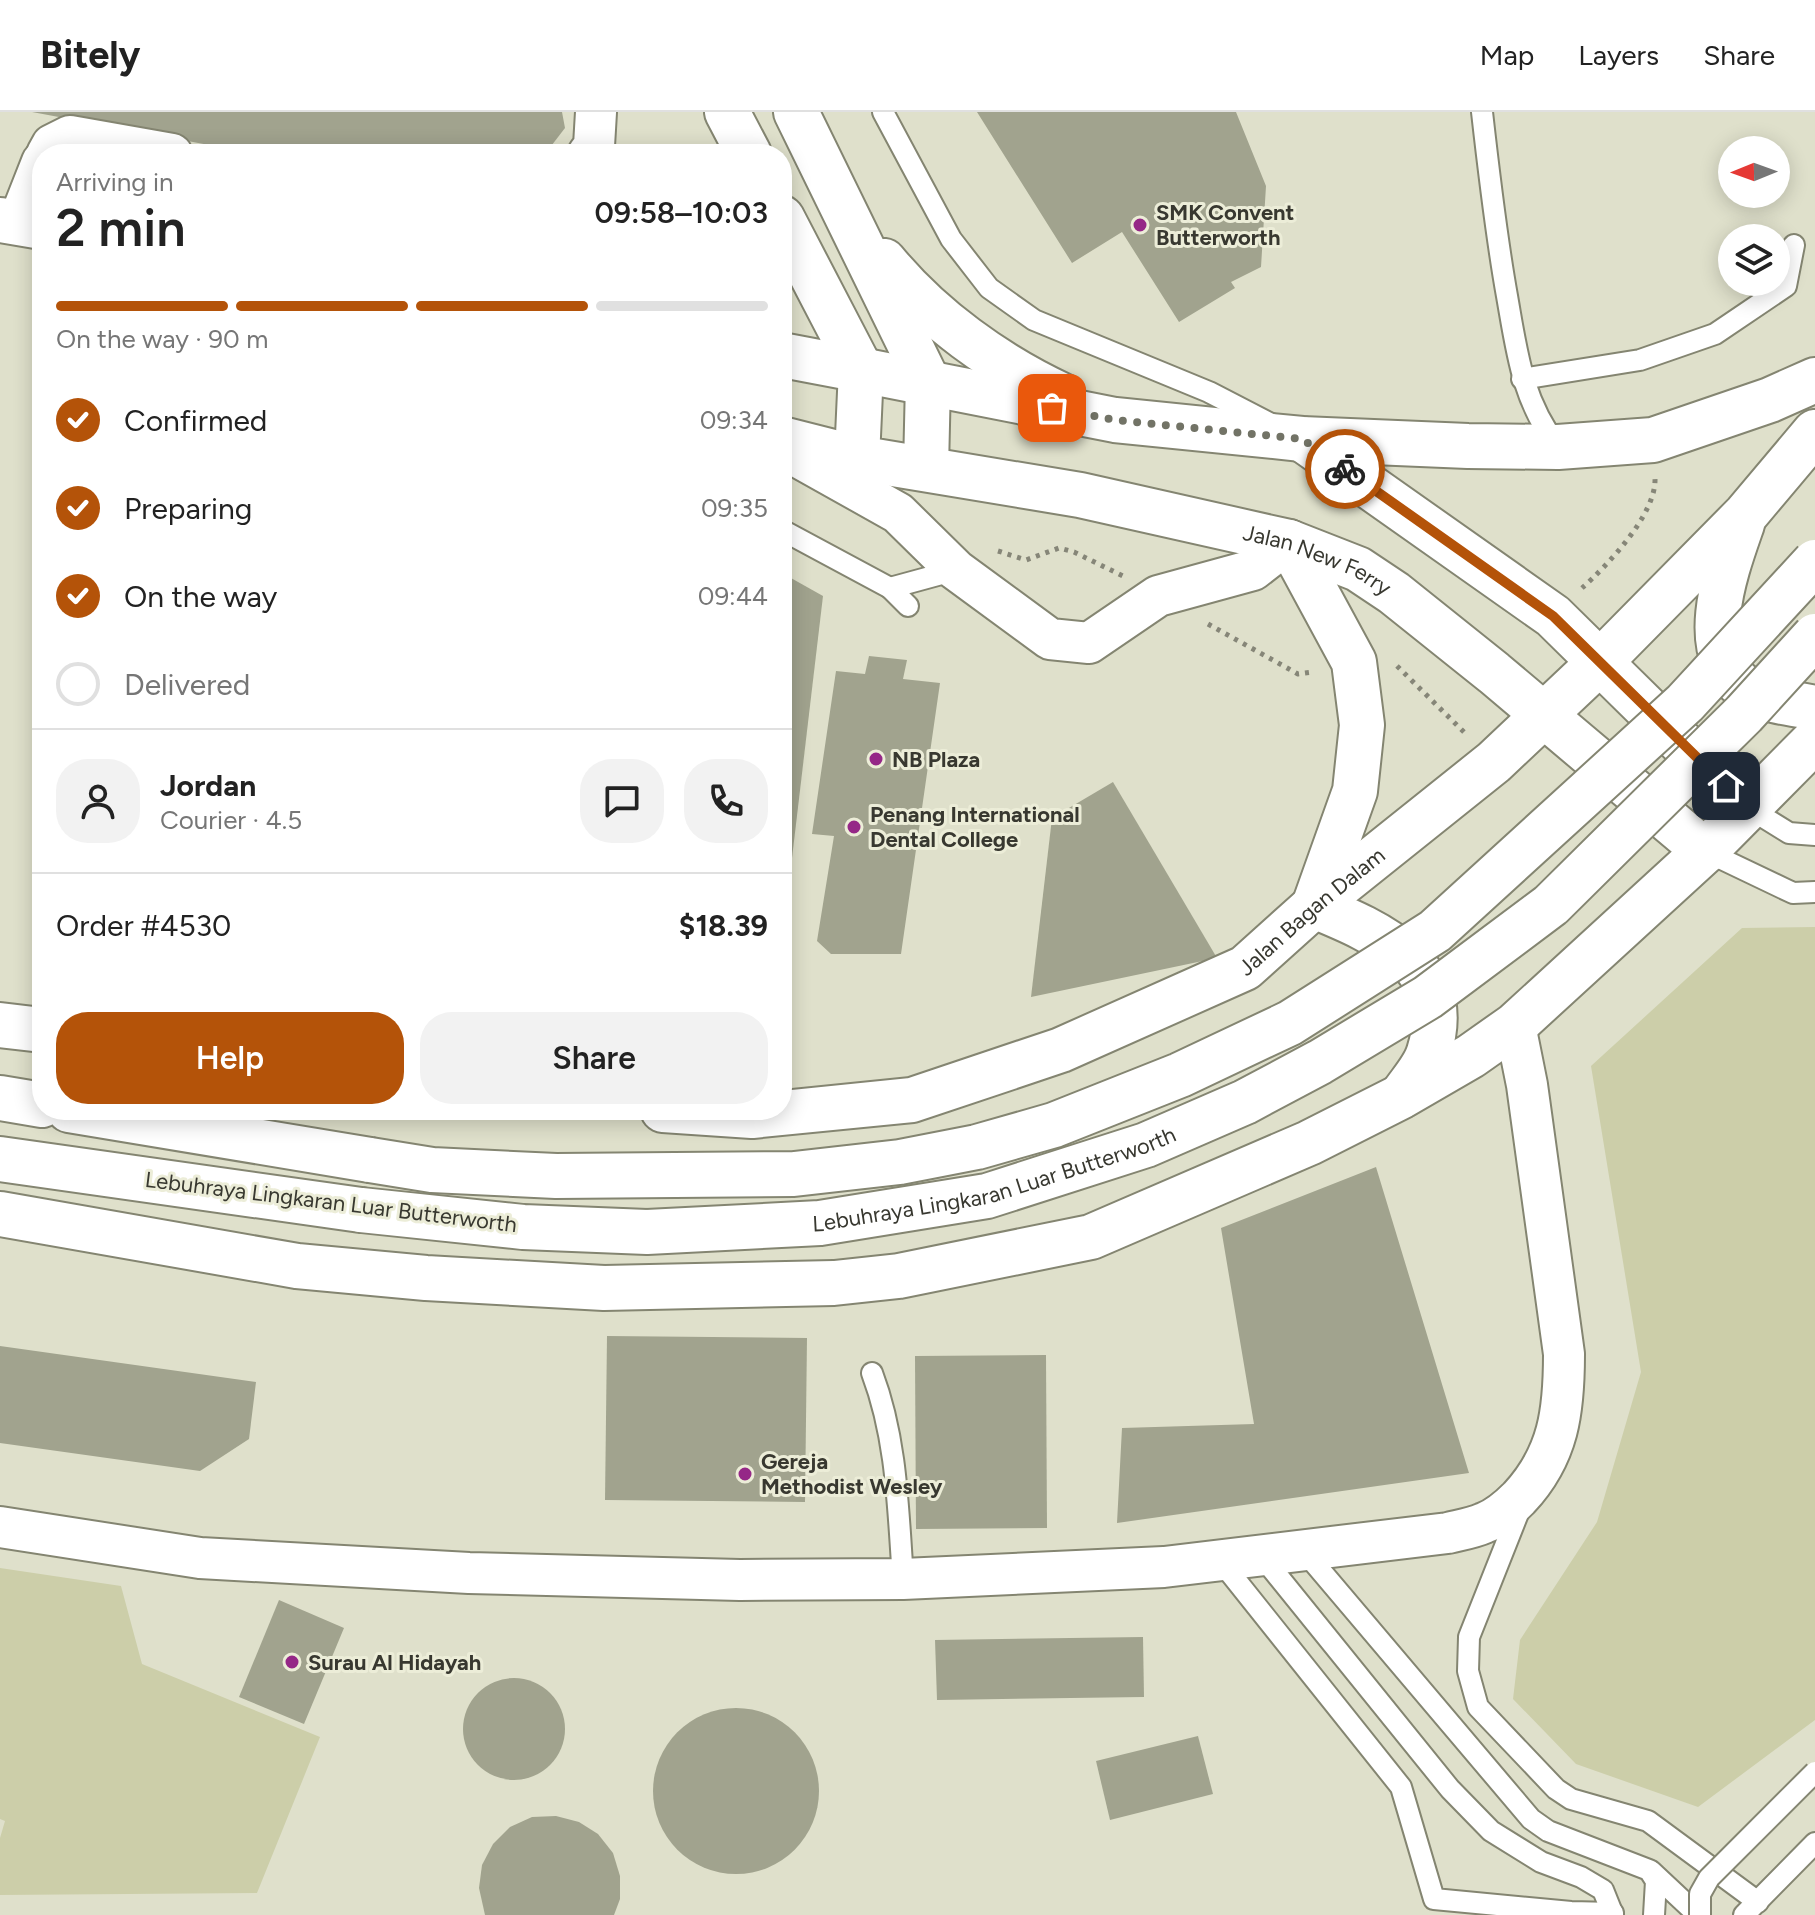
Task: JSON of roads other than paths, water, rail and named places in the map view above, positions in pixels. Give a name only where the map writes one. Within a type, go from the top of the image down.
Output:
[{"type":"main road","points":[[717,144],[720,112]]},
{"type":"main road","points":[[727,112],[744,144]]},
{"type":"main road","points":[[796,112],[928,382],[926,468]]},
{"type":"main road","points":[[849,219],[909,292],[975,345],[1037,384],[1115,420]]},
{"type":"main road","points":[[792,237],[861,370],[857,458]]},
{"type":"main road","points":[[792,357],[1115,420],[1302,439],[1468,446],[1558,447],[1653,440],[1770,400],[1815,380]]},
{"type":"main road","name":"Jalan Bagan Dalam","points":[[792,1112],[912,1100],[1061,1050],[1245,968],[1314,906],[1494,762],[1543,716],[1746,514],[1815,432]]},
{"type":"main road","points":[[1302,439],[1553,616],[1747,807]]},
{"type":"main road","name":"Jalan New Ferry","points":[[792,442],[857,458],[1080,495],[1289,542],[1358,569],[1394,593],[1705,851]]},
{"type":"main road","points":[[1746,514],[1722,587],[1718,621],[1719,648],[1724,663],[1744,688],[1779,703],[1815,708]]},
{"type":"main road","points":[[1289,542],[1354,662],[1362,725],[1355,791],[1314,906],[1368,928],[1399,948],[1426,979],[1437,1013],[1429,1055],[1402,1096]]},
{"type":"main road","name":"Lebuhraya Lingkaran Luar Butterworth","points":[[129,1120],[432,1170],[556,1176],[794,1174],[900,1162],[977,1147],[1054,1125],[1180,1075],[1290,1023],[1435,931],[1685,703],[1815,562]]},
{"type":"main road","name":"Lebuhraya Lingkaran Luar Butterworth","points":[[0,1159],[361,1210],[523,1227],[647,1232],[820,1223],[987,1196],[1146,1145],[1245,1102],[1320,1062],[1428,997],[1551,905],[1744,714],[1815,636]]},
{"type":"main road","points":[[0,1214],[297,1266],[604,1288],[834,1283],[899,1276],[1091,1237],[1309,1143],[1402,1096],[1471,1056],[1515,1025],[1705,851],[1815,740]]},
{"type":"main road","points":[[0,1025],[32,1029]]},
{"type":"main road","points":[[0,1098],[32,1103]]},
{"type":"street","points":[[594,144],[596,112]]},
{"type":"street","points":[[54,144],[70,136],[115,144]]},
{"type":"street","points":[[20,223],[32,190]]},
{"type":"street","points":[[792,454],[898,513],[956,570],[1050,639],[1089,643],[1158,596],[1253,570],[1289,542]]},
{"type":"street","points":[[0,1527],[200,1558],[485,1573],[740,1580],[903,1579],[1164,1567],[1448,1533],[1486,1523],[1507,1510],[1540,1473],[1557,1433],[1564,1396],[1564,1354],[1527,1085],[1515,1025]]},
{"type":"lane","points":[[883,112],[951,239],[989,288],[1034,320],[1209,392],[1302,439]]},
{"type":"lane","points":[[1482,112],[1496,238],[1522,379],[1540,423],[1558,447]]},
{"type":"lane","points":[[1522,379],[1640,360],[1715,334],[1786,286],[1794,245]]},
{"type":"lane","points":[[792,535],[890,588],[908,606]]},
{"type":"lane","points":[[890,588],[956,570]]},
{"type":"lane","points":[[1747,807],[1789,833],[1815,835]]},
{"type":"lane","points":[[1705,851],[1793,893],[1815,892]]},
{"type":"lane","points":[[872,1373],[884,1403],[892,1439],[903,1579]]},
{"type":"lane","points":[[1529,1487],[1469,1637],[1468,1671],[1478,1707],[1556,1789],[1571,1799],[1648,1821],[1751,1908],[1815,1843]]},
{"type":"lane","points":[[1304,1551],[1531,1819],[1548,1831],[1649,1870],[1699,1915]]},
{"type":"lane","points":[[1219,1559],[1401,1787],[1434,1899],[1571,1914],[1613,1914],[1603,1890],[1581,1877],[1541,1862],[1481,1821],[1450,1789],[1260,1554]]},
{"type":"lane","points":[[1699,1915],[1700,1894],[1709,1878],[1815,1772]]},
{"type":"lane","points":[[1649,1870],[1656,1881],[1654,1915]]},
{"type":"place","name":"SMK Convent Butterworth","points":[[1140,225]]},
{"type":"place","name":"NB Plaza","points":[[876,759]]},
{"type":"place","name":"Penang International Dental College","points":[[854,827]]},
{"type":"place","name":"Gereja Methodist Wesley","points":[[745,1474]]},
{"type":"place","name":"Surau Al Hidayah","points":[[292,1662]]}]
